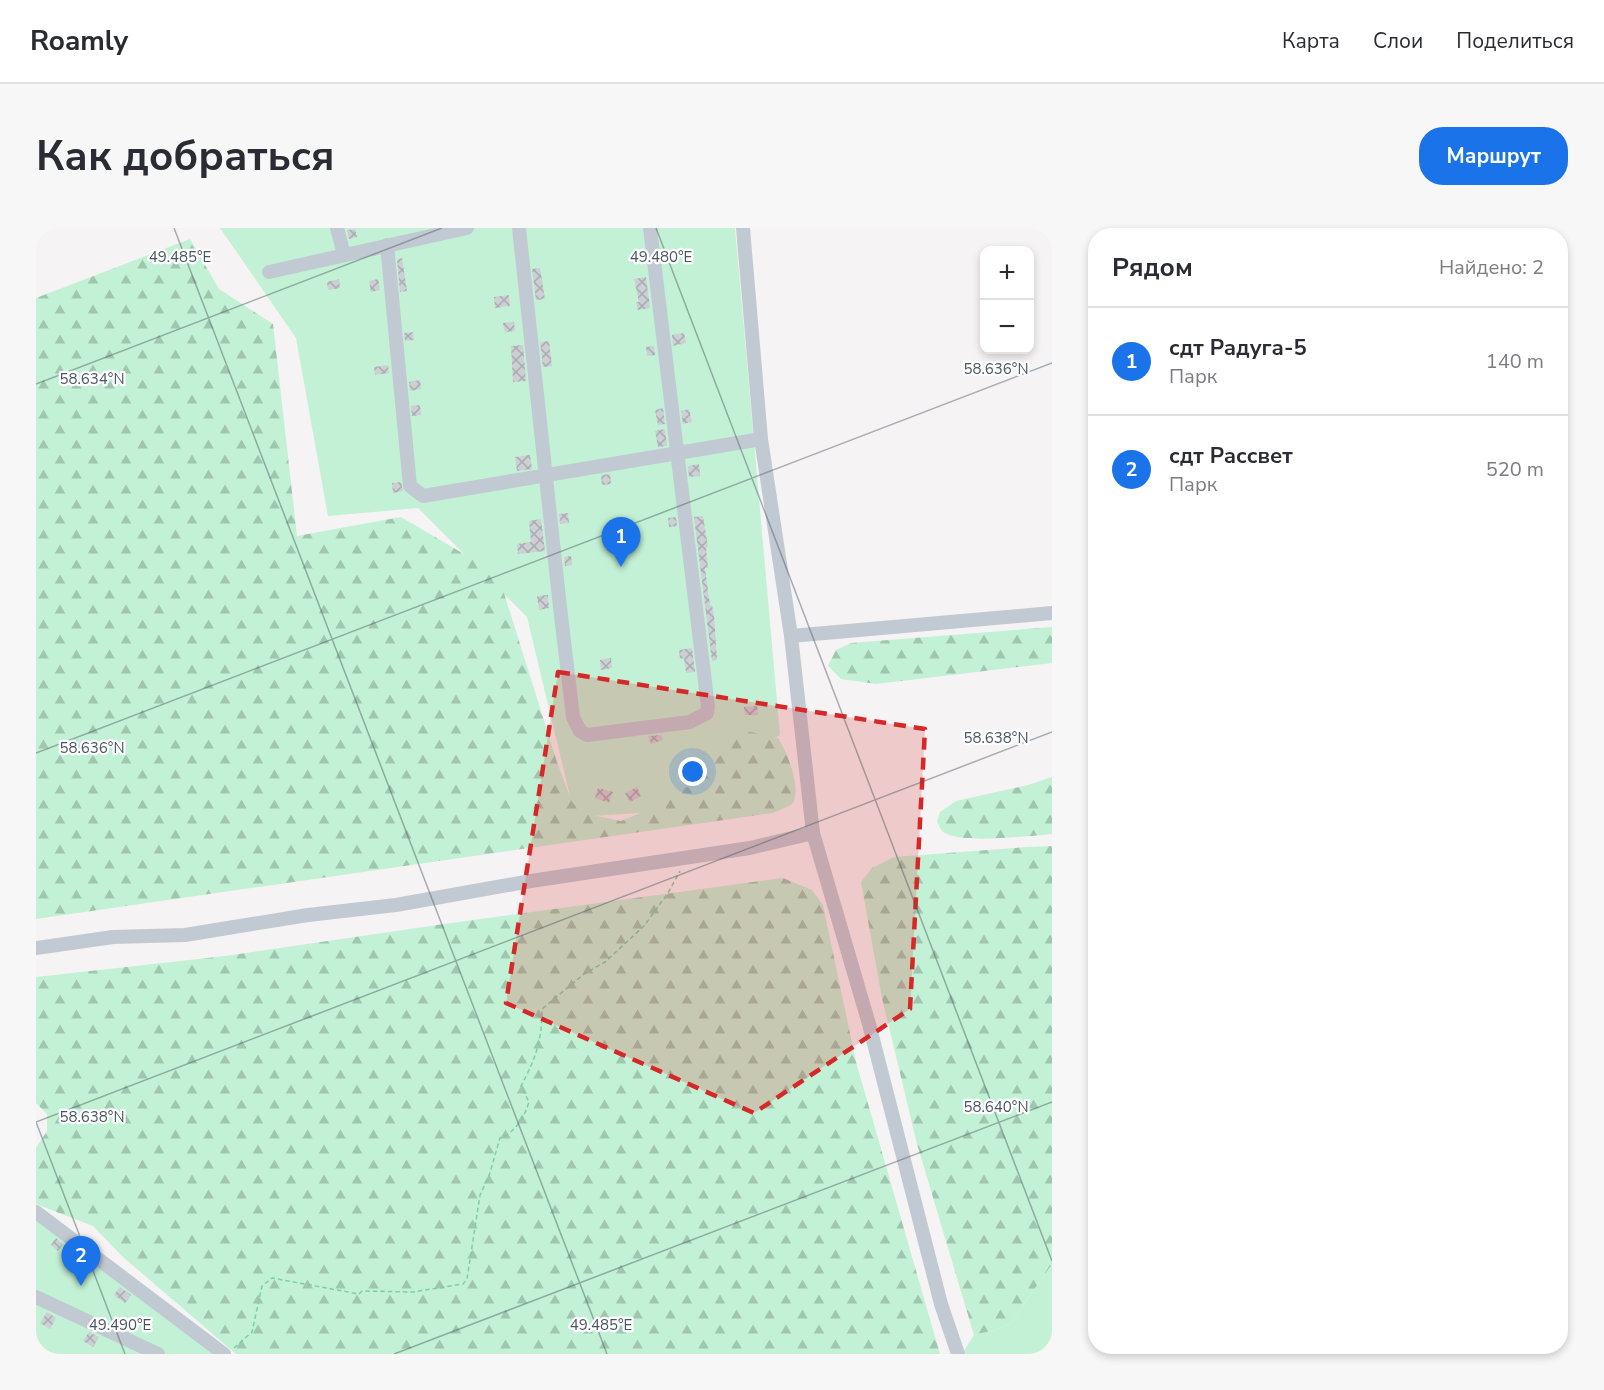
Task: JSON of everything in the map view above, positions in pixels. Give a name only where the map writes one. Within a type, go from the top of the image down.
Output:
[{"type":"street","points":[[337,228],[344,255]]},
{"type":"street","points":[[269,272],[467,228]]},
{"type":"street","points":[[519,228],[573,717],[580,731],[587,735],[690,722],[706,713],[708,707],[650,228]]},
{"type":"street","points":[[743,228],[761,439],[790,636],[813,834],[868,1024],[941,1304],[958,1354]]},
{"type":"street","points":[[387,245],[410,486],[423,495],[761,439]]},
{"type":"street","points":[[790,636],[1052,613]]},
{"type":"street","points":[[36,948],[113,937],[185,935],[308,915],[396,905],[531,881],[750,848],[813,834]]},
{"type":"street","points":[[36,1212],[226,1354]]},
{"type":"street","points":[[36,1297],[158,1354]]},
{"type":"path","points":[[226,1354],[252,1332],[262,1286],[272,1278],[359,1294],[362,1291],[413,1292],[463,1284],[467,1279],[480,1195],[489,1176],[500,1138],[506,1136],[525,1116],[530,1102],[521,1086],[532,1066],[542,1034],[542,1009],[584,974],[605,962],[644,926],[668,893],[681,869],[684,858]]},
{"type":"highlighted area","points":[[558,672],[925,729],[910,1009],[754,1113],[506,1003]]},
{"type":"green space","points":[[220,228],[735,228],[780,735],[657,812],[575,817],[527,617],[418,508],[328,516],[296,338]]},
{"type":"green space","points":[[190,239],[219,289],[273,324],[297,536],[401,517],[498,574],[557,762],[572,802],[583,813],[621,821],[652,808],[700,779],[742,730],[778,738],[795,781],[795,799],[791,805],[773,813],[36,919],[36,298]]},
{"type":"green space","points":[[1052,627],[1052,663],[876,684],[841,679],[828,666],[836,650],[851,643]]},
{"type":"green space","points":[[1052,777],[1052,834],[966,838],[945,833],[937,822],[940,812],[956,801],[1028,785]]},
{"type":"green space","points":[[1052,846],[1052,1264],[1011,1323],[974,1335],[917,1144],[882,998],[861,882],[872,868],[894,857]]},
{"type":"green space","points":[[783,878],[812,890],[823,905],[856,1062],[940,1354],[236,1354],[123,1257],[93,1226],[36,1204],[36,1148],[47,1131],[47,1114],[36,1103],[36,977],[225,956]]},
{"type":"green space","points":[[36,1219],[218,1354],[36,1354]]},
{"type":"green space","points":[[1052,1264],[1052,1354],[962,1354],[974,1335],[1011,1323]]},
{"type":"building","points":[[355,229],[357,237],[349,239],[347,230]]},
{"type":"building","points":[[643,251],[645,261],[632,263],[630,254]]},
{"type":"building","points":[[402,258],[407,291],[400,292],[397,259]]},
{"type":"building","points":[[540,268],[545,299],[536,300],[532,269]]},
{"type":"building","points":[[646,277],[650,308],[638,310],[636,302],[639,302],[634,279]]},
{"type":"building","points":[[339,279],[340,288],[328,290],[327,282]]},
{"type":"building","points":[[378,279],[380,290],[371,292],[369,281]]},
{"type":"building","points":[[509,295],[510,306],[495,308],[494,297]]},
{"type":"building","points":[[514,322],[515,331],[505,332],[503,323]]},
{"type":"building","points":[[413,332],[414,340],[405,341],[404,333]]},
{"type":"building","points":[[684,333],[686,343],[673,346],[672,335]]},
{"type":"building","points":[[549,341],[552,366],[543,367],[540,342]]},
{"type":"building","points":[[523,345],[526,381],[513,382],[511,346]]},
{"type":"building","points":[[654,346],[655,355],[647,356],[646,347]]},
{"type":"building","points":[[388,365],[389,373],[375,375],[374,367]]},
{"type":"building","points":[[420,380],[421,389],[410,391],[409,382]]},
{"type":"building","points":[[420,405],[421,415],[412,416],[411,406]]},
{"type":"building","points":[[663,408],[665,424],[658,425],[655,410]]},
{"type":"building","points":[[689,409],[692,422],[683,424],[681,411]]},
{"type":"building","points":[[665,429],[667,446],[658,447],[655,431]]},
{"type":"building","points":[[530,455],[532,469],[517,471],[515,457]]},
{"type":"building","points":[[699,464],[700,476],[689,477],[688,466]]},
{"type":"building","points":[[610,474],[611,484],[602,485],[601,475]]},
{"type":"building","points":[[401,482],[403,491],[393,493],[392,483]]},
{"type":"building","points":[[568,513],[569,523],[560,524],[559,514]]},
{"type":"building","points":[[703,516],[708,547],[706,548],[708,568],[705,568],[710,606],[712,605],[714,616],[717,660],[712,661],[694,517]]},
{"type":"building","points":[[676,517],[677,526],[669,527],[668,518]]},
{"type":"building","points":[[541,519],[545,551],[518,554],[517,544],[531,542],[529,521]]},
{"type":"building","points":[[571,556],[572,565],[565,566],[564,557]]},
{"type":"building","points":[[548,595],[549,608],[539,610],[537,596]]},
{"type":"building","points":[[692,648],[695,672],[686,673],[684,658],[680,659],[679,650]]},
{"type":"building","points":[[611,658],[612,668],[601,670],[600,660]]},
{"type":"building","points":[[757,706],[758,715],[745,715],[744,707]]},
{"type":"building","points":[[661,735],[663,740],[651,744],[648,736]]},
{"type":"building","points":[[637,787],[641,796],[630,802],[625,793]]},
{"type":"building","points":[[598,788],[613,792],[609,803],[595,798]]},
{"type":"building","points":[[56,1238],[63,1244],[58,1251],[51,1245]]},
{"type":"building","points":[[80,1259],[87,1265],[79,1276],[71,1270]]},
{"type":"building","points":[[120,1287],[131,1295],[125,1303],[114,1295]]},
{"type":"building","points":[[47,1312],[56,1318],[50,1329],[40,1323]]},
{"type":"building","points":[[89,1332],[99,1337],[93,1347],[83,1341]]},
{"type":"place","name":"сдт Радуга-5","points":[[621,567]]},
{"type":"place","name":"сдт Рассвет","points":[[81,1286]]}]
